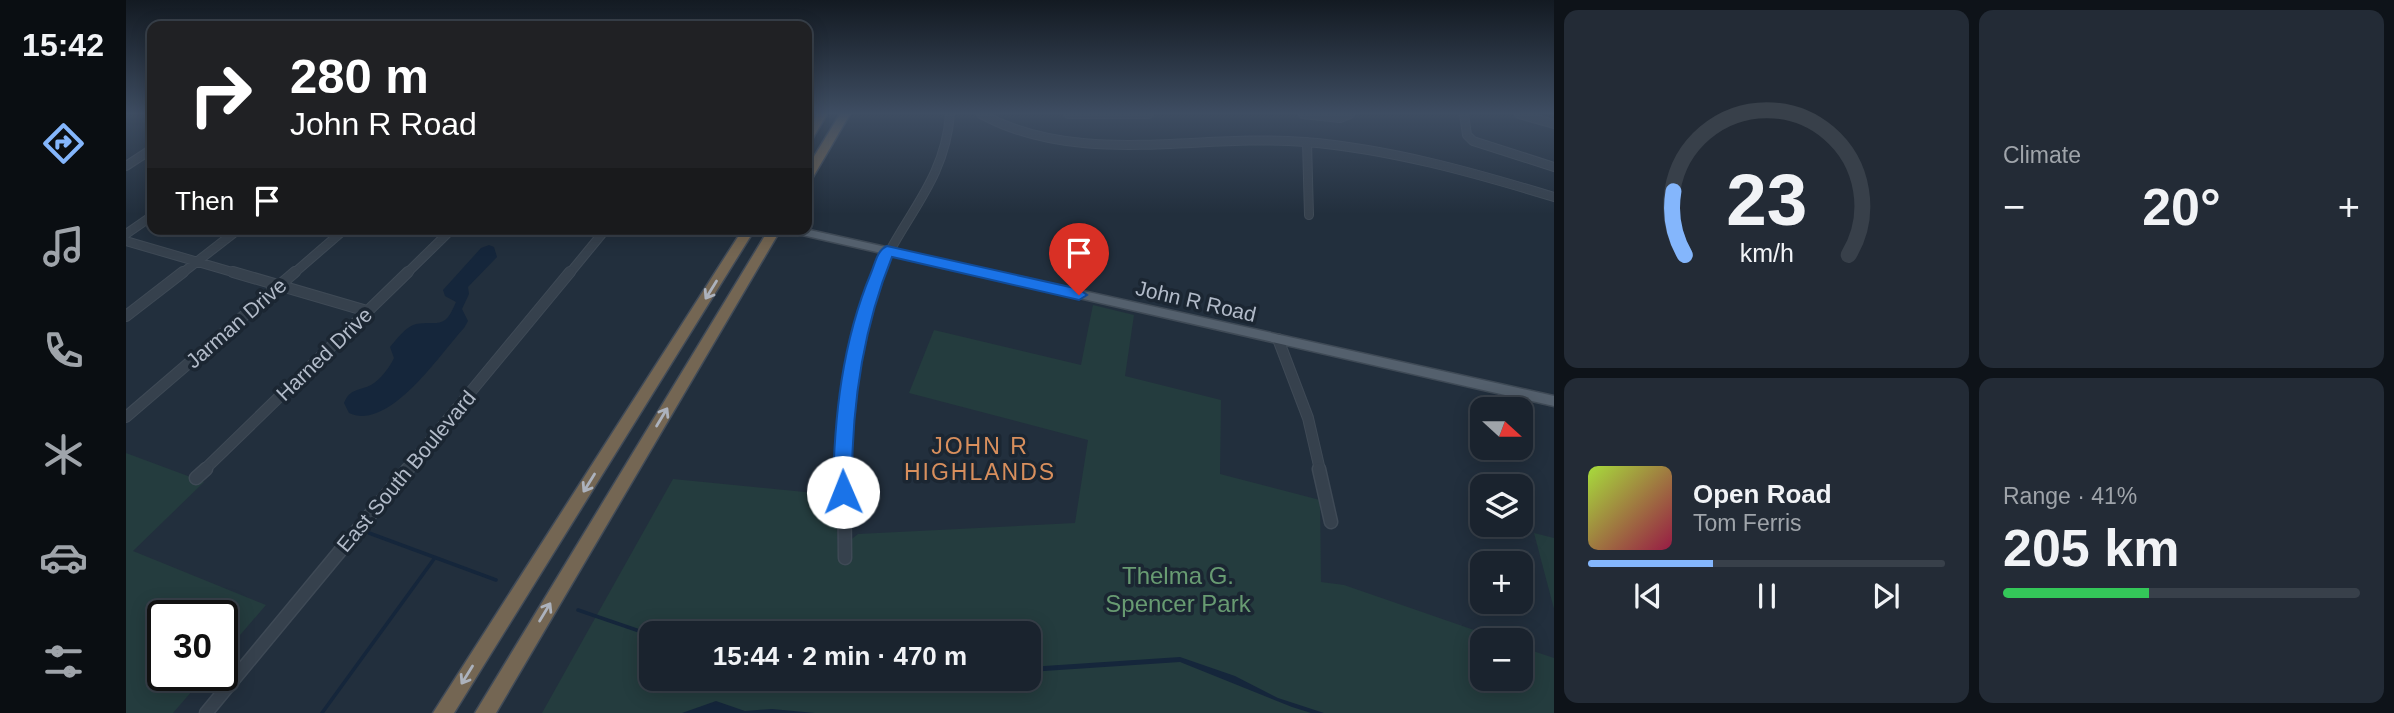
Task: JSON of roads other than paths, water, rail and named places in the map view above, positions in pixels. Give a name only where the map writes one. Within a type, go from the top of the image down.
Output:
[{"type":"highway","points":[[812,169],[825,147]]},
{"type":"highway","points":[[443,713],[745,235]]},
{"type":"highway","points":[[485,713],[772,235]]},
{"type":"main road","name":"John R Road","points":[[812,234],[1554,401]]},
{"type":"street","points":[[845,558],[842,454],[848,389],[862,318],[887,251],[942,167],[948,147]]},
{"type":"street","points":[[1307,147],[1309,215]]},
{"type":"street","points":[[1339,147],[1439,164],[1554,197]]},
{"type":"street","points":[[1493,147],[1554,167]]},
{"type":"street","points":[[126,166],[147,152]]},
{"type":"street","points":[[126,234],[147,219]]},
{"type":"street","points":[[126,316],[231,235]]},
{"type":"street","name":"Jarman Drive","points":[[126,417],[338,235]]},
{"type":"street","name":"Harned Drive","points":[[196,478],[446,235]]},
{"type":"street","name":"East South Boulevard","points":[[206,713],[601,235]]},
{"type":"street","points":[[126,241],[367,312]]},
{"type":"street","points":[[1278,339],[1282,356],[1311,428],[1331,522]]},
{"type":"water","points":[[489,245],[494,247],[497,257],[468,287],[469,294],[462,309],[468,321],[464,328],[428,371],[397,401],[364,416],[349,413],[344,403],[346,398],[352,392],[374,383],[384,373],[394,358],[390,347],[408,328],[416,324],[444,321],[448,317],[456,302],[445,296],[443,290],[481,248]]},
{"type":"water","points":[[1180,657],[1235,676],[1278,698],[1324,713],[1311,713],[1292,707],[1180,662],[1041,671],[1041,666]]},
{"type":"water","points":[[716,701],[745,711],[772,709],[815,713],[682,713]]},
{"type":"waterway","points":[[369,533],[496,580]]},
{"type":"waterway","points":[[322,713],[434,559]]},
{"type":"waterway","points":[[578,610],[639,631]]},
{"type":"district","name":"JOHN R HIGHLANDS","points":[[980,459]]},
{"type":"park label","name":"Thelma G. Spencer Park","points":[[1178,589]]}]
